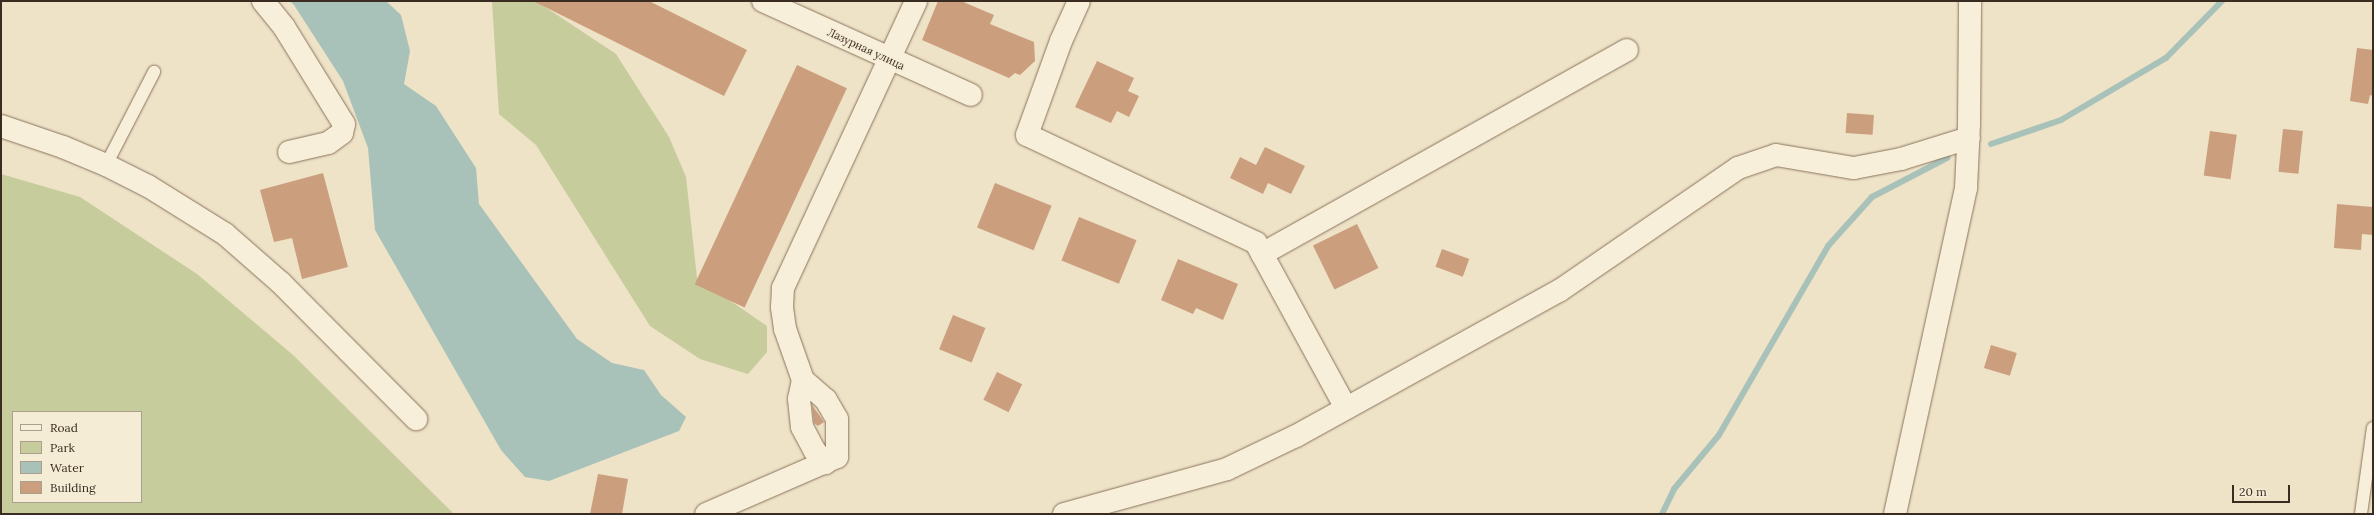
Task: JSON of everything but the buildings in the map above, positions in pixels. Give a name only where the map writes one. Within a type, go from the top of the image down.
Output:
[{"type":"street","points":[[263,1],[284,27],[344,124],[342,133],[332,141],[289,152]]},
{"type":"street","name":"Лазурная улица","points":[[763,1],[888,59],[971,95]]},
{"type":"street","points":[[831,460],[837,419],[826,400],[803,380],[785,329],[782,307],[783,288],[916,1]]},
{"type":"street","points":[[1079,1],[1060,41],[1027,135],[1256,243],[1346,408]]},
{"type":"street","points":[[1895,514],[1966,188],[1969,138],[1970,1]]},
{"type":"street","points":[[1262,254],[1627,50]]},
{"type":"street","points":[[1,126],[63,147],[106,165],[175,202],[225,234],[281,283],[416,419]]},
{"type":"street","points":[[1064,514],[1227,469],[1296,436],[1559,291],[1738,168],[1776,155],[1854,168],[1901,159],[1969,138]]},
{"type":"street","points":[[803,380],[799,400],[802,427],[810,443],[831,460]]},
{"type":"street","points":[[706,514],[831,460]]},
{"type":"lane","points":[[106,165],[154,72]]},
{"type":"lane","points":[[2361,514],[2373,428]]},
{"type":"green space","points":[[492,1],[536,1],[616,54],[669,137],[686,177],[697,278],[767,326],[767,352],[748,374],[700,359],[650,326],[536,145],[499,114]]},
{"type":"green space","points":[[1,174],[80,197],[197,274],[293,355],[454,514],[1,514]]},
{"type":"water","points":[[290,1],[386,1],[401,15],[410,51],[404,84],[436,106],[476,168],[479,204],[577,339],[612,363],[644,370],[661,395],[686,417],[679,431],[549,481],[525,477],[501,450],[375,230],[368,148],[343,81]]},
{"type":"waterway","points":[[1991,144],[2061,120],[2166,58],[2222,1]]},
{"type":"waterway","points":[[1662,514],[1674,489],[1719,435],[1828,246],[1872,197],[1947,158]]}]
